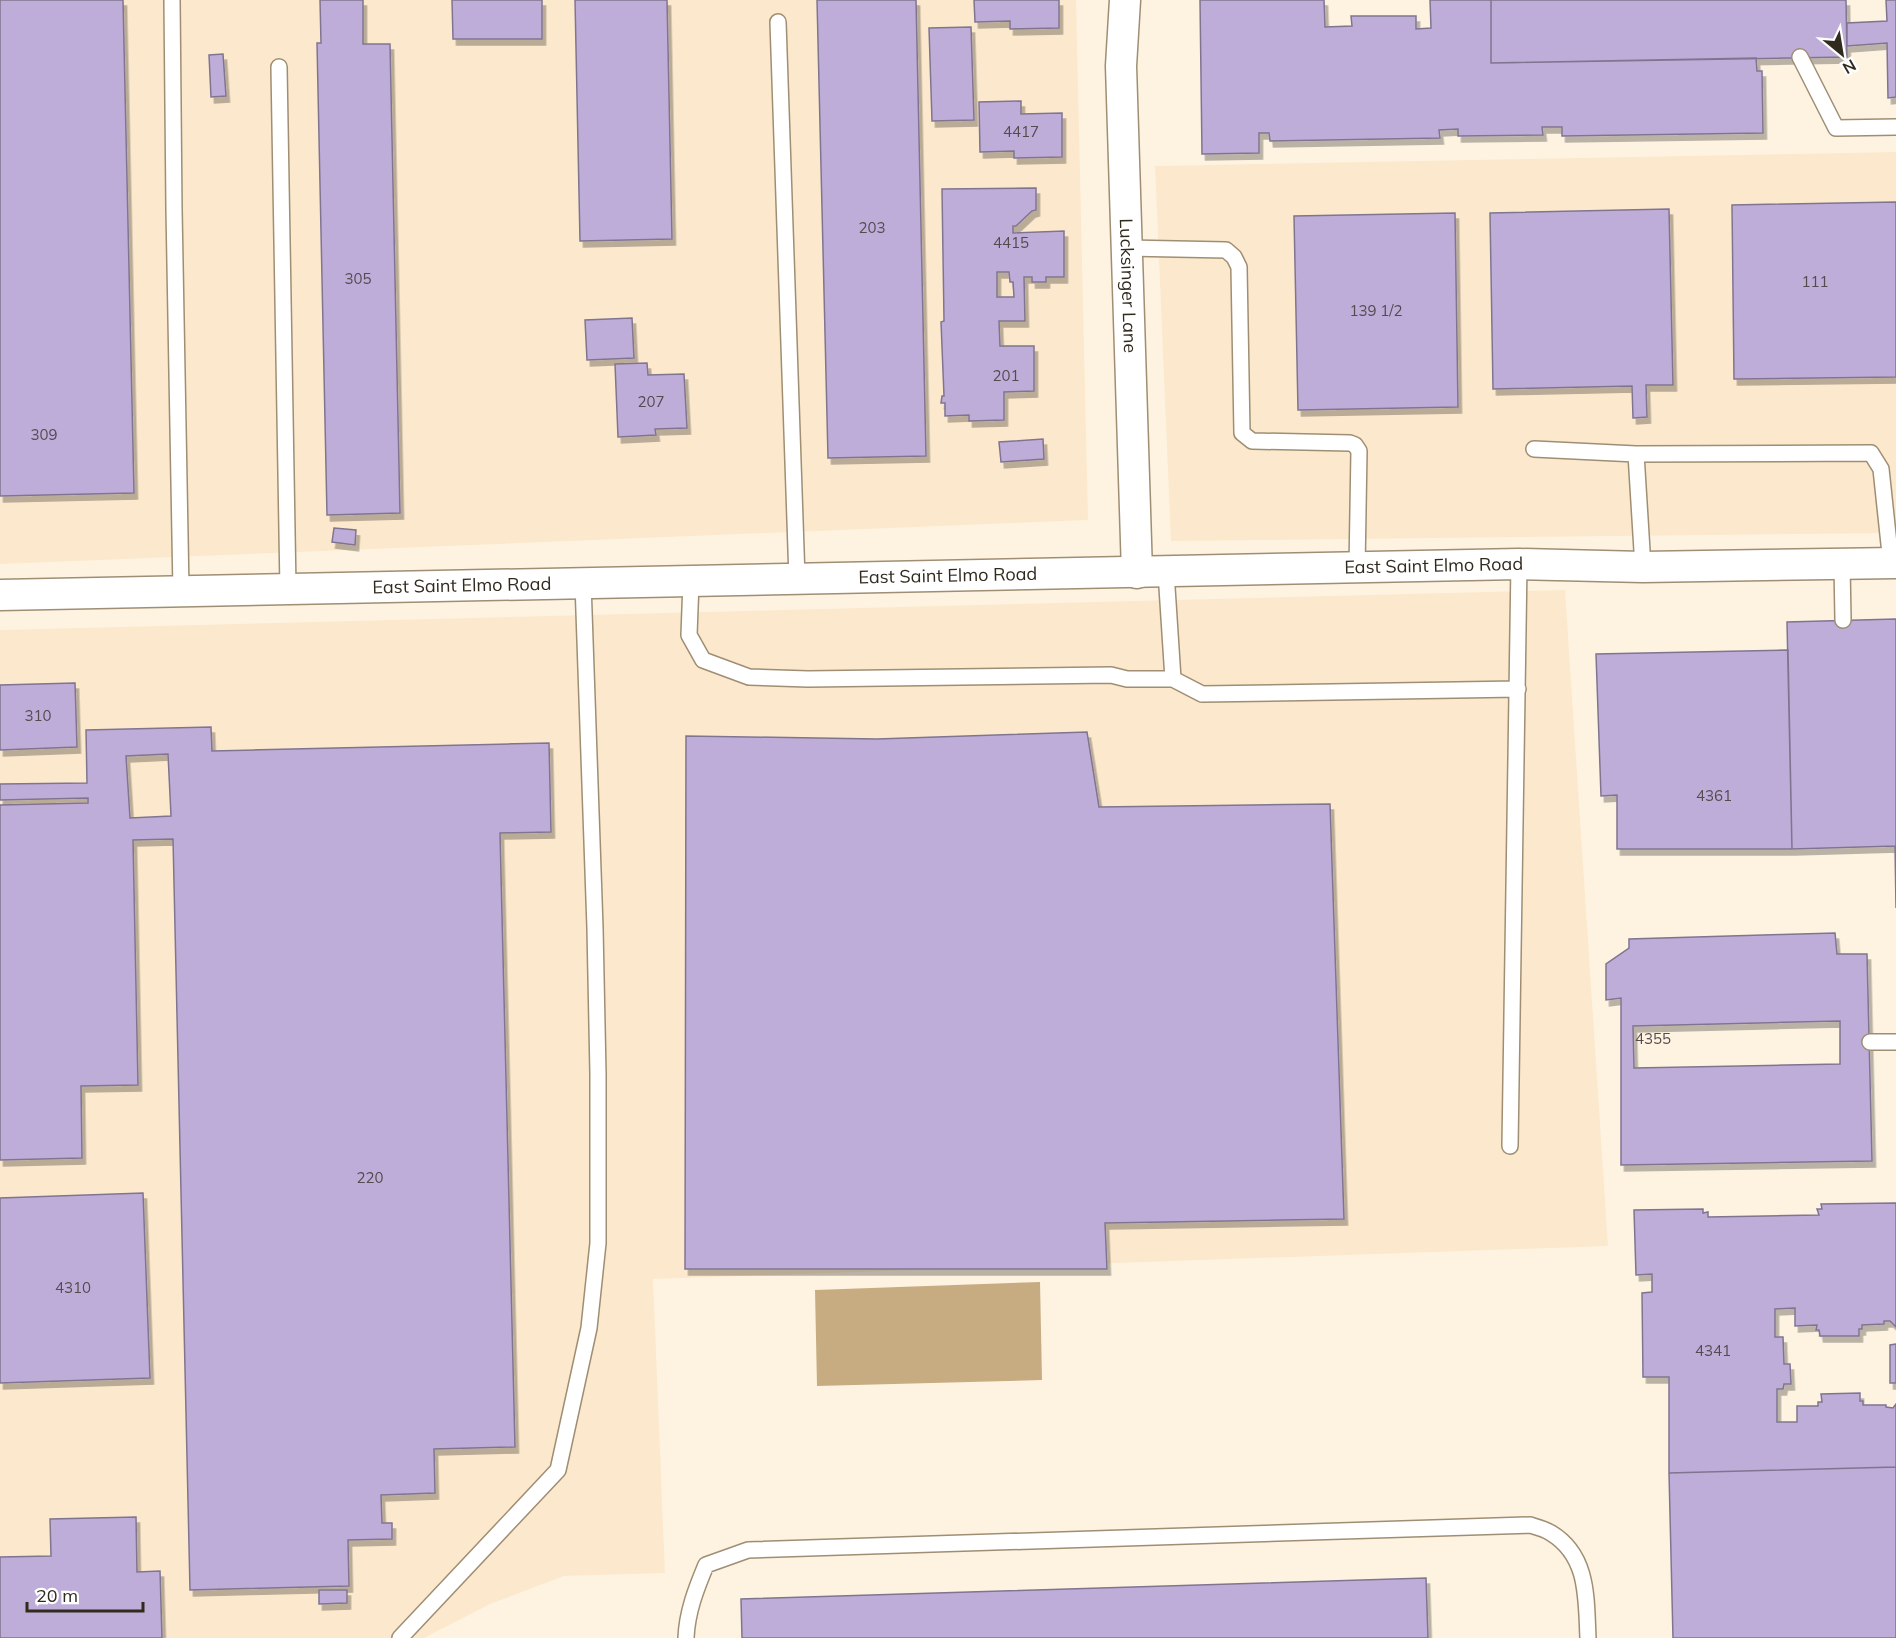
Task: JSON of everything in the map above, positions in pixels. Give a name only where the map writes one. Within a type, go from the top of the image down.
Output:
[{"type":"street","name":"Lucksinger Lane","points":[[1125,0],[1121,66],[1137,573]]},
{"type":"street","name":"East Saint Elmo Road","points":[[0,595],[1520,564],[1643,567],[1894,563]]},
{"type":"lane","points":[[172,0],[181,591]]},
{"type":"lane","points":[[778,22],[797,579]]},
{"type":"lane","points":[[1800,57],[1836,128],[1896,127]]},
{"type":"lane","points":[[279,67],[288,589]]},
{"type":"lane","points":[[1127,248],[1226,250],[1234,257],[1239,267],[1242,433],[1252,441],[1350,443],[1355,445],[1359,451],[1357,568]]},
{"type":"lane","points":[[1534,449],[1636,454],[1870,453],[1881,469],[1894,563]]},
{"type":"lane","points":[[1636,454],[1643,567]]},
{"type":"lane","points":[[1510,1146],[1520,564]]},
{"type":"lane","points":[[1842,564],[1843,620]]},
{"type":"lane","points":[[1166,572],[1173,679]]},
{"type":"lane","points":[[691,582],[689,635],[703,660],[748,677],[808,679],[1111,675],[1127,680],[1173,679],[1202,694],[1518,689]]},
{"type":"lane","points":[[400,1638],[558,1470],[589,1328],[598,1243],[598,1074],[583,583]]},
{"type":"lane","points":[[1869,1042],[1896,1042]]},
{"type":"lane","points":[[686,1638],[695,1592],[706,1565],[748,1550],[1530,1524],[1550,1532],[1566,1544],[1579,1563],[1586,1588],[1588,1638]]},
{"type":"shaded area","points":[[0,0],[1076,0],[1088,520],[0,564]]},
{"type":"shaded area","points":[[1896,152],[1896,533],[1171,541],[1155,166]]},
{"type":"shaded area","points":[[1565,590],[1608,1246],[653,1279],[665,1573],[564,1576],[490,1604],[424,1638],[0,1638],[0,630]]},
{"type":"shaded area","points":[[1040,1282],[1042,1380],[817,1386],[815,1290]]},
{"type":"building","points":[[0,0],[123,0],[134,493],[0,496]]},
{"type":"building","points":[[320,0],[363,0],[363,44],[390,44],[400,513],[327,515],[317,43],[321,43]]},
{"type":"building","points":[[452,0],[542,0],[542,39],[453,39]]},
{"type":"building","points":[[575,0],[667,0],[672,239],[580,241]]},
{"type":"building","points":[[817,0],[916,0],[926,456],[828,458]]},
{"type":"building","points":[[974,0],[1059,0],[1059,28],[1010,29],[1010,21],[975,22]]},
{"type":"building","points":[[1200,0],[1324,0],[1325,27],[1352,26],[1351,16],[1416,16],[1416,29],[1431,28],[1430,0],[1491,0],[1491,63],[1756,58],[1757,71],[1762,71],[1763,133],[1562,136],[1562,127],[1542,127],[1543,135],[1458,136],[1458,129],[1439,130],[1440,138],[1270,141],[1269,133],[1259,133],[1259,153],[1202,154]]},
{"type":"building","points":[[1491,0],[1846,0],[1847,57],[1491,63]]},
{"type":"building","points":[[1886,0],[1896,0],[1896,97],[1888,98],[1887,43],[1847,46],[1847,23],[1887,21]]},
{"type":"building","points":[[971,27],[974,120],[932,121],[929,28]]},
{"type":"building","points":[[223,54],[226,96],[211,97],[209,55]]},
{"type":"building","points":[[1021,101],[1021,114],[1062,113],[1062,157],[1014,158],[1014,151],[980,152],[979,102]]},
{"type":"building","points":[[1036,188],[1036,210],[1013,226],[1013,233],[1064,231],[1064,277],[1046,277],[1046,282],[1032,282],[1032,277],[1024,277],[1025,321],[999,321],[1000,346],[1034,346],[1034,391],[1004,392],[1004,420],[969,421],[969,415],[945,416],[945,403],[941,403],[942,396],[944,396],[941,322],[944,321],[942,189]],"holes":[[[997,272],[1009,272],[1010,282],[1013,282],[1014,297],[997,297]]]},
{"type":"building","points":[[1896,202],[1896,377],[1734,379],[1732,205]]},
{"type":"building","points":[[1669,209],[1673,385],[1646,385],[1647,417],[1633,418],[1632,386],[1493,389],[1490,213]]},
{"type":"building","points":[[1455,213],[1458,407],[1298,410],[1294,216]]},
{"type":"building","points":[[632,318],[634,358],[587,360],[585,320]]},
{"type":"building","points":[[647,363],[648,375],[684,374],[687,428],[655,429],[656,435],[618,437],[615,364]]},
{"type":"building","points":[[1043,439],[1044,459],[1001,462],[999,442]]},
{"type":"building","points":[[334,528],[356,530],[355,545],[332,542]]},
{"type":"building","points":[[1896,619],[1896,908],[1895,846],[1792,849],[1787,622]]},
{"type":"building","points":[[1788,650],[1792,849],[1617,849],[1617,795],[1601,796],[1596,654]]},
{"type":"building","points":[[75,683],[77,747],[0,750],[0,685]]},
{"type":"building","points":[[211,727],[212,751],[549,743],[551,832],[500,833],[515,1447],[434,1449],[435,1493],[381,1495],[382,1523],[392,1523],[392,1539],[348,1540],[349,1586],[190,1590],[173,839],[133,840],[138,1085],[81,1086],[82,1158],[0,1160],[0,805],[88,803],[88,798],[0,800],[0,784],[87,783],[86,730]],"holes":[[[168,754],[171,816],[130,818],[126,756]]]},
{"type":"building","points":[[1087,732],[1099,807],[1330,804],[1344,1219],[1105,1223],[1107,1269],[685,1269],[686,736],[877,739]]},
{"type":"building","points":[[1835,933],[1837,954],[1867,954],[1872,1161],[1621,1165],[1621,998],[1606,1000],[1606,964],[1629,948],[1629,939]],"holes":[[[1840,1021],[1840,1064],[1634,1068],[1633,1026]]]},
{"type":"building","points":[[143,1193],[150,1378],[0,1383],[0,1198]]},
{"type":"building","points":[[1896,1203],[1896,1327],[1890,1321],[1884,1321],[1884,1324],[1862,1325],[1862,1329],[1859,1329],[1859,1336],[1820,1336],[1819,1330],[1816,1330],[1817,1325],[1795,1326],[1795,1308],[1775,1309],[1775,1337],[1783,1337],[1784,1364],[1790,1364],[1791,1384],[1784,1384],[1783,1389],[1777,1389],[1777,1422],[1797,1422],[1797,1406],[1818,1406],[1818,1402],[1822,1402],[1821,1394],[1860,1393],[1860,1401],[1863,1401],[1863,1405],[1886,1405],[1886,1407],[1893,1408],[1896,1404],[1896,1467],[1669,1473],[1669,1377],[1643,1377],[1642,1293],[1652,1292],[1652,1274],[1636,1275],[1634,1210],[1703,1209],[1703,1213],[1708,1212],[1708,1217],[1819,1215],[1817,1209],[1822,1209],[1821,1204]]},
{"type":"building","points":[[1896,1344],[1896,1383],[1890,1383],[1890,1345]]},
{"type":"building","points":[[1896,1467],[1896,1638],[1673,1638],[1669,1473]]},
{"type":"building","points":[[136,1517],[137,1572],[160,1571],[162,1638],[0,1638],[0,1557],[51,1556],[50,1519]]},
{"type":"building","points":[[1426,1578],[1428,1638],[742,1638],[741,1599]]},
{"type":"building","points":[[319,1590],[347,1590],[347,1603],[319,1604]]}]
